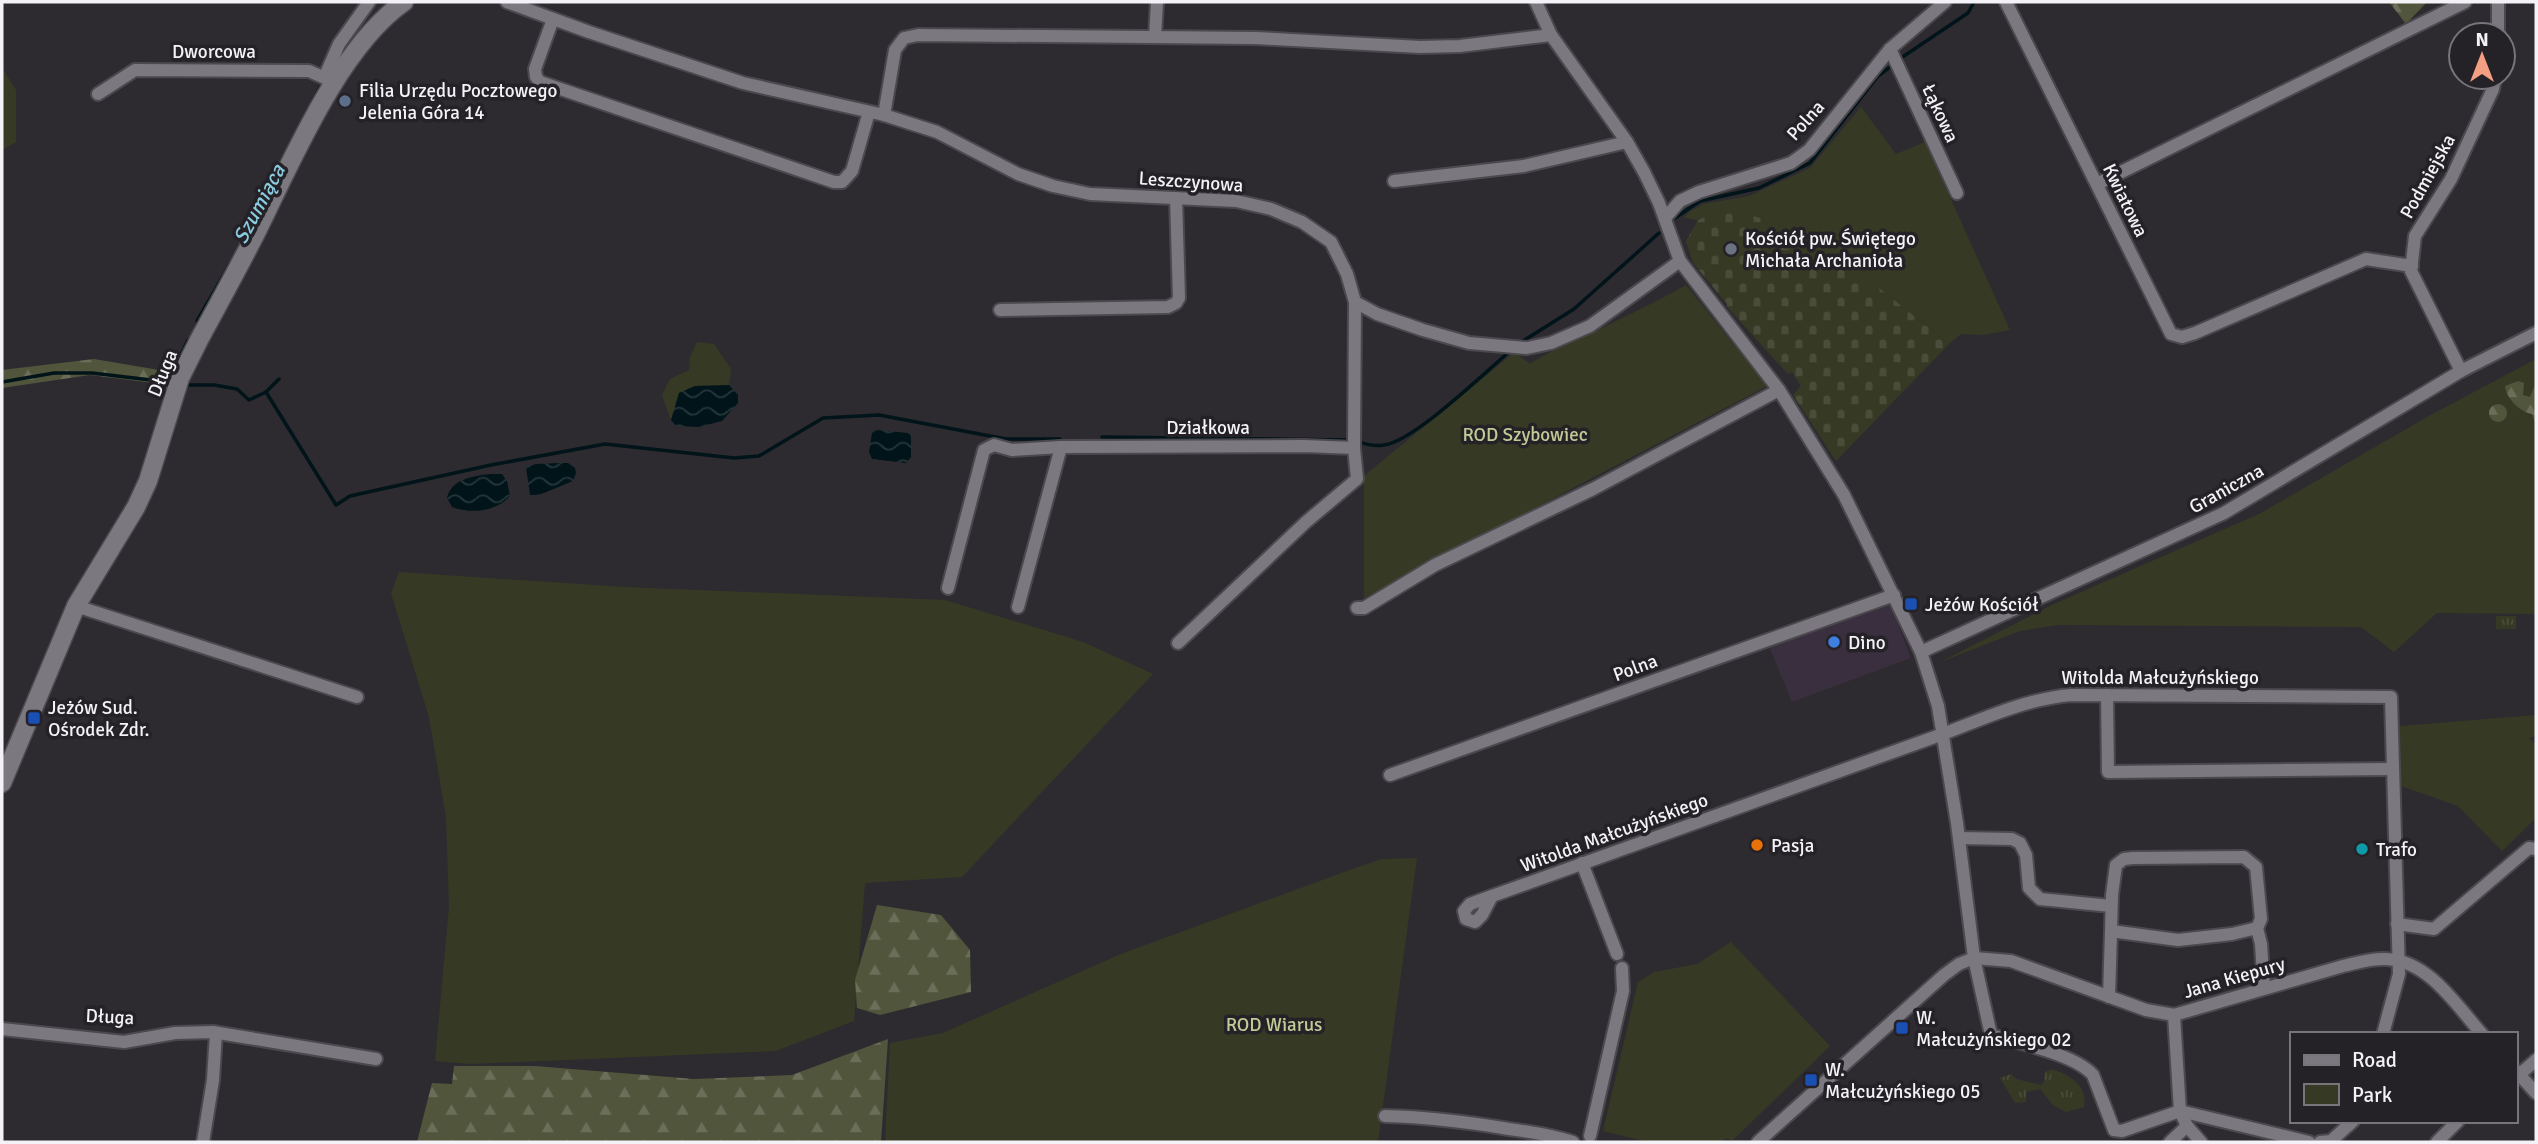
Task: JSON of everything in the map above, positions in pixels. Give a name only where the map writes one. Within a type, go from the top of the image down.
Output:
[{"type":"street","points":[[330,79],[339,44],[369,2]]},
{"type":"street","name":"Długa","points":[[2,783],[76,606],[136,507],[148,481],[180,378],[330,79],[382,19],[404,2]]},
{"type":"street","name":"Leszczynowa","points":[[507,2],[743,83],[884,115],[937,132],[1018,174],[1054,186],[1090,194],[1236,201],[1271,209],[1302,222],[1331,242],[1347,274],[1355,302]]},
{"type":"street","points":[[1155,37],[1157,2]]},
{"type":"street","points":[[1536,2],[1551,35],[1627,142],[1644,172],[1665,218],[1680,261],[1779,390],[1844,495],[1921,652],[1938,706],[1959,838],[1974,958],[1991,1035],[2087,1068],[2093,1075],[2114,1130],[2122,1131],[2180,1111],[2309,1142]]},
{"type":"street","name":"Polna","points":[[1665,218],[1680,201],[1699,192],[1791,163],[1809,149],[1890,49],[1945,2]]},
{"type":"street","name":"Kwiatowa","points":[[2006,2],[2171,334],[2182,337],[2195,333],[2366,259],[2412,265]]},
{"type":"street","points":[[2097,184],[2465,2]]},
{"type":"street","points":[[2498,2],[2498,21]]},
{"type":"street","points":[[553,19],[536,69],[536,77],[540,82],[834,182],[842,182],[852,171],[869,112]]},
{"type":"street","points":[[884,115],[895,50],[904,38],[918,35],[1256,38],[1420,47],[1460,46],[1551,35]]},
{"type":"street","name":"Łąkowa","points":[[1890,49],[1956,193]]},
{"type":"street","name":"Dworcowa","points":[[98,94],[135,70],[309,71],[330,79]]},
{"type":"street","name":"Podmiejska","points":[[2412,265],[2415,236],[2451,179],[2492,91]]},
{"type":"street","points":[[1394,181],[1524,166],[1627,142]]},
{"type":"street","points":[[1000,310],[1168,307],[1176,303],[1179,298],[1177,198]]},
{"type":"street","points":[[1178,643],[1306,522],[1357,479],[1355,302],[1377,314],[1446,337],[1469,343],[1527,348],[1551,343],[1590,326],[1680,261]]},
{"type":"street","points":[[2412,265],[2411,271],[2461,371]]},
{"type":"street","name":"Graniczna","points":[[1921,652],[2224,513],[2461,371],[2536,333]]},
{"type":"street","points":[[1357,608],[1364,608],[1435,565],[1593,489],[1779,390]]},
{"type":"street","name":"Działkowa","points":[[948,588],[984,450],[994,445],[1012,450],[1061,447],[1304,446],[1355,441]]},
{"type":"street","points":[[1018,607],[1061,447]]},
{"type":"street","name":"Polna","points":[[1390,775],[1894,595]]},
{"type":"street","points":[[76,606],[357,697]]},
{"type":"street","points":[[2107,695],[2108,772],[2392,769]]},
{"type":"street","name":"Witolda Małcużyńskiego","points":[[1492,896],[2016,705],[2045,697],[2391,697],[2399,974],[2384,1032]]},
{"type":"street","points":[[1959,838],[2012,839],[2020,843],[2026,855],[2029,888],[2040,899],[2111,906]]},
{"type":"street","points":[[2397,924],[2434,929],[2532,849]]},
{"type":"street","points":[[2109,997],[2111,906],[2116,865],[2124,859],[2244,857],[2256,867],[2261,919],[2257,928],[2261,944],[2264,988]]},
{"type":"street","points":[[1582,863],[1618,954]]},
{"type":"street","points":[[2111,931],[2178,940],[2232,934],[2257,928]]},
{"type":"street","points":[[1758,1142],[1944,975],[1959,964],[1974,958]]},
{"type":"street","name":"Jana Kiepury","points":[[1974,958],[2011,961],[2146,1010],[2174,1015],[2369,960],[2398,960]]},
{"type":"street","points":[[2398,960],[2416,966],[2432,979],[2480,1032]]},
{"type":"street","points":[[1589,1140],[1623,991],[1622,968]]},
{"type":"street","points":[[2174,1015],[2180,1111],[2187,1126],[2201,1142]]},
{"type":"street","name":"Długa","points":[[2,1029],[124,1042],[175,1033],[216,1033],[376,1059]]},
{"type":"street","points":[[203,1142],[213,1080],[216,1033]]},
{"type":"street","points":[[2536,1060],[2517,1072],[2536,1093]]},
{"type":"street","points":[[1385,1116],[1482,1125],[1557,1136],[1573,1142]]},
{"type":"street","points":[[2320,1142],[2331,1141],[2351,1123]]},
{"type":"street","points":[[2437,1142],[2456,1123]]},
{"type":"street","points":[[2170,1142],[2187,1126]]},
{"type":"shaded area","points":[[1883,603],[1890,604],[1911,658],[1792,702],[1768,644]]},
{"type":"green space","points":[[2389,2],[2427,2],[2406,24]]},
{"type":"green space","points":[[2,68],[16,90],[16,142],[2,150]]},
{"type":"green space","points":[[1861,107],[1896,154],[1925,142],[2010,330],[1983,335],[1961,334],[1949,344],[1873,283],[1797,244],[1760,218],[1719,211],[1698,220],[1684,218],[1703,204],[1749,196],[1810,168]]},
{"type":"green space","points":[[1719,211],[1736,211],[1760,218],[1797,244],[1873,283],[1949,344],[1836,461],[1793,395],[1801,386],[1792,372],[1788,374],[1727,307],[1693,263],[1686,241],[1698,220]]},
{"type":"green space","name":"ROD Szybowiec","points":[[1686,285],[1767,386],[1364,598],[1364,476],[1511,355],[1518,355],[1530,364],[1549,352]]},
{"type":"green space","points":[[697,342],[714,344],[731,369],[729,385],[695,386],[679,393],[671,420],[662,395],[670,379],[689,370],[690,357]]},
{"type":"green space","points":[[94,359],[165,371],[170,385],[90,375],[2,388],[2,370]]},
{"type":"green space","points":[[2536,359],[2536,614],[2437,613],[2394,652],[2361,627],[2057,625],[2020,631],[1938,663],[2054,604],[2259,514],[2427,417]]},
{"type":"green space","points":[[2518,381],[2524,383],[2523,395],[2530,397],[2536,387],[2536,426],[2532,414],[2518,407],[2506,391],[2505,386]]},
{"type":"green space","points":[[2498,404],[2504,407],[2507,413],[2504,419],[2498,422],[2492,419],[2489,413],[2492,407]]},
{"type":"green space","points":[[399,572],[624,587],[945,600],[1083,642],[1153,674],[962,877],[865,883],[854,1021],[776,1051],[470,1064],[435,1061],[449,907],[446,817],[429,717],[391,593]]},
{"type":"green space","points":[[2496,616],[2516,616],[2516,629],[2496,629]]},
{"type":"green space","points":[[2536,715],[2536,736],[2529,738],[2536,745],[2536,818],[2502,851],[2458,806],[2401,786],[2400,726]]},
{"type":"green space","name":"ROD Wiarus","points":[[1417,858],[1378,1142],[885,1142],[890,1043],[943,1033],[1121,954],[1355,868],[1382,859]]},
{"type":"green space","points":[[877,905],[941,915],[970,950],[971,992],[880,1015],[857,1008],[855,980]]},
{"type":"green space","points":[[1731,942],[1830,1046],[1732,1141],[1727,1138],[1721,1142],[1648,1142],[1603,1131],[1638,982],[1654,972],[1697,964]]},
{"type":"green space","points":[[888,1039],[881,1142],[417,1142],[432,1083],[452,1084],[454,1066],[535,1066],[694,1079],[792,1075]]},
{"type":"green space","points":[[2052,1069],[2076,1082],[2083,1093],[2084,1107],[2066,1112],[2053,1105],[2040,1089],[2026,1092],[2026,1102],[2015,1103],[2000,1078],[2011,1074],[2016,1079],[2041,1085],[2045,1072]]},
{"type":"water","points":[[729,385],[738,395],[738,403],[722,421],[699,427],[676,426],[671,420],[679,393],[695,386]]},
{"type":"water","points":[[877,430],[908,433],[911,436],[911,457],[906,463],[872,459],[869,452],[872,433]]},
{"type":"water","points":[[568,463],[575,468],[573,481],[539,495],[530,495],[526,467]]},
{"type":"water","points":[[502,474],[507,481],[510,496],[498,505],[482,510],[452,507],[447,498],[453,487],[470,477]]},
{"type":"waterway","points":[[1901,58],[1968,13],[1974,2]]},
{"type":"waterway","points":[[1675,218],[1700,201],[1759,188],[1810,163],[1878,76],[1890,67]]},
{"type":"waterway","name":"Szumiąca","points":[[313,101],[320,87]]},
{"type":"waterway","points":[[1523,341],[1574,309],[1659,233]]},
{"type":"waterway","name":"Szumiąca","points":[[197,321],[230,264]]},
{"type":"waterway","name":"Szumiąca","points":[[2,382],[54,373],[92,373],[168,382],[188,340]]},
{"type":"waterway","points":[[1102,437],[1348,440],[1375,446],[1384,445],[1397,441],[1430,420],[1509,352]]},
{"type":"waterway","points":[[185,385],[214,385],[237,389],[249,400],[266,392],[279,379]]},
{"type":"waterway","points":[[266,392],[336,505],[350,496],[491,465],[605,444],[734,458],[759,456],[823,418],[879,415],[1006,439],[1060,439]]},
{"type":"place","name":"Filia Urzędu Pocztowego Jelenia Góra 14","points":[[345,101]]},
{"type":"place","name":"Kościół pw. Świętego Michała Archanioła","points":[[1731,249]]},
{"type":"place","name":"Jeżów Kościół","points":[[1911,604]]},
{"type":"place","name":"Dino","points":[[1834,642]]},
{"type":"place","name":"Jeżów Sud. Ośrodek Zdr.","points":[[34,718]]},
{"type":"place","name":"Pasja","points":[[1757,845]]},
{"type":"place","name":"Trafo","points":[[2362,849]]},
{"type":"place","name":"W. Małcużyńskiego 02","points":[[1902,1028]]},
{"type":"place","name":"W. Małcużyńskiego 05","points":[[1811,1080]]}]
